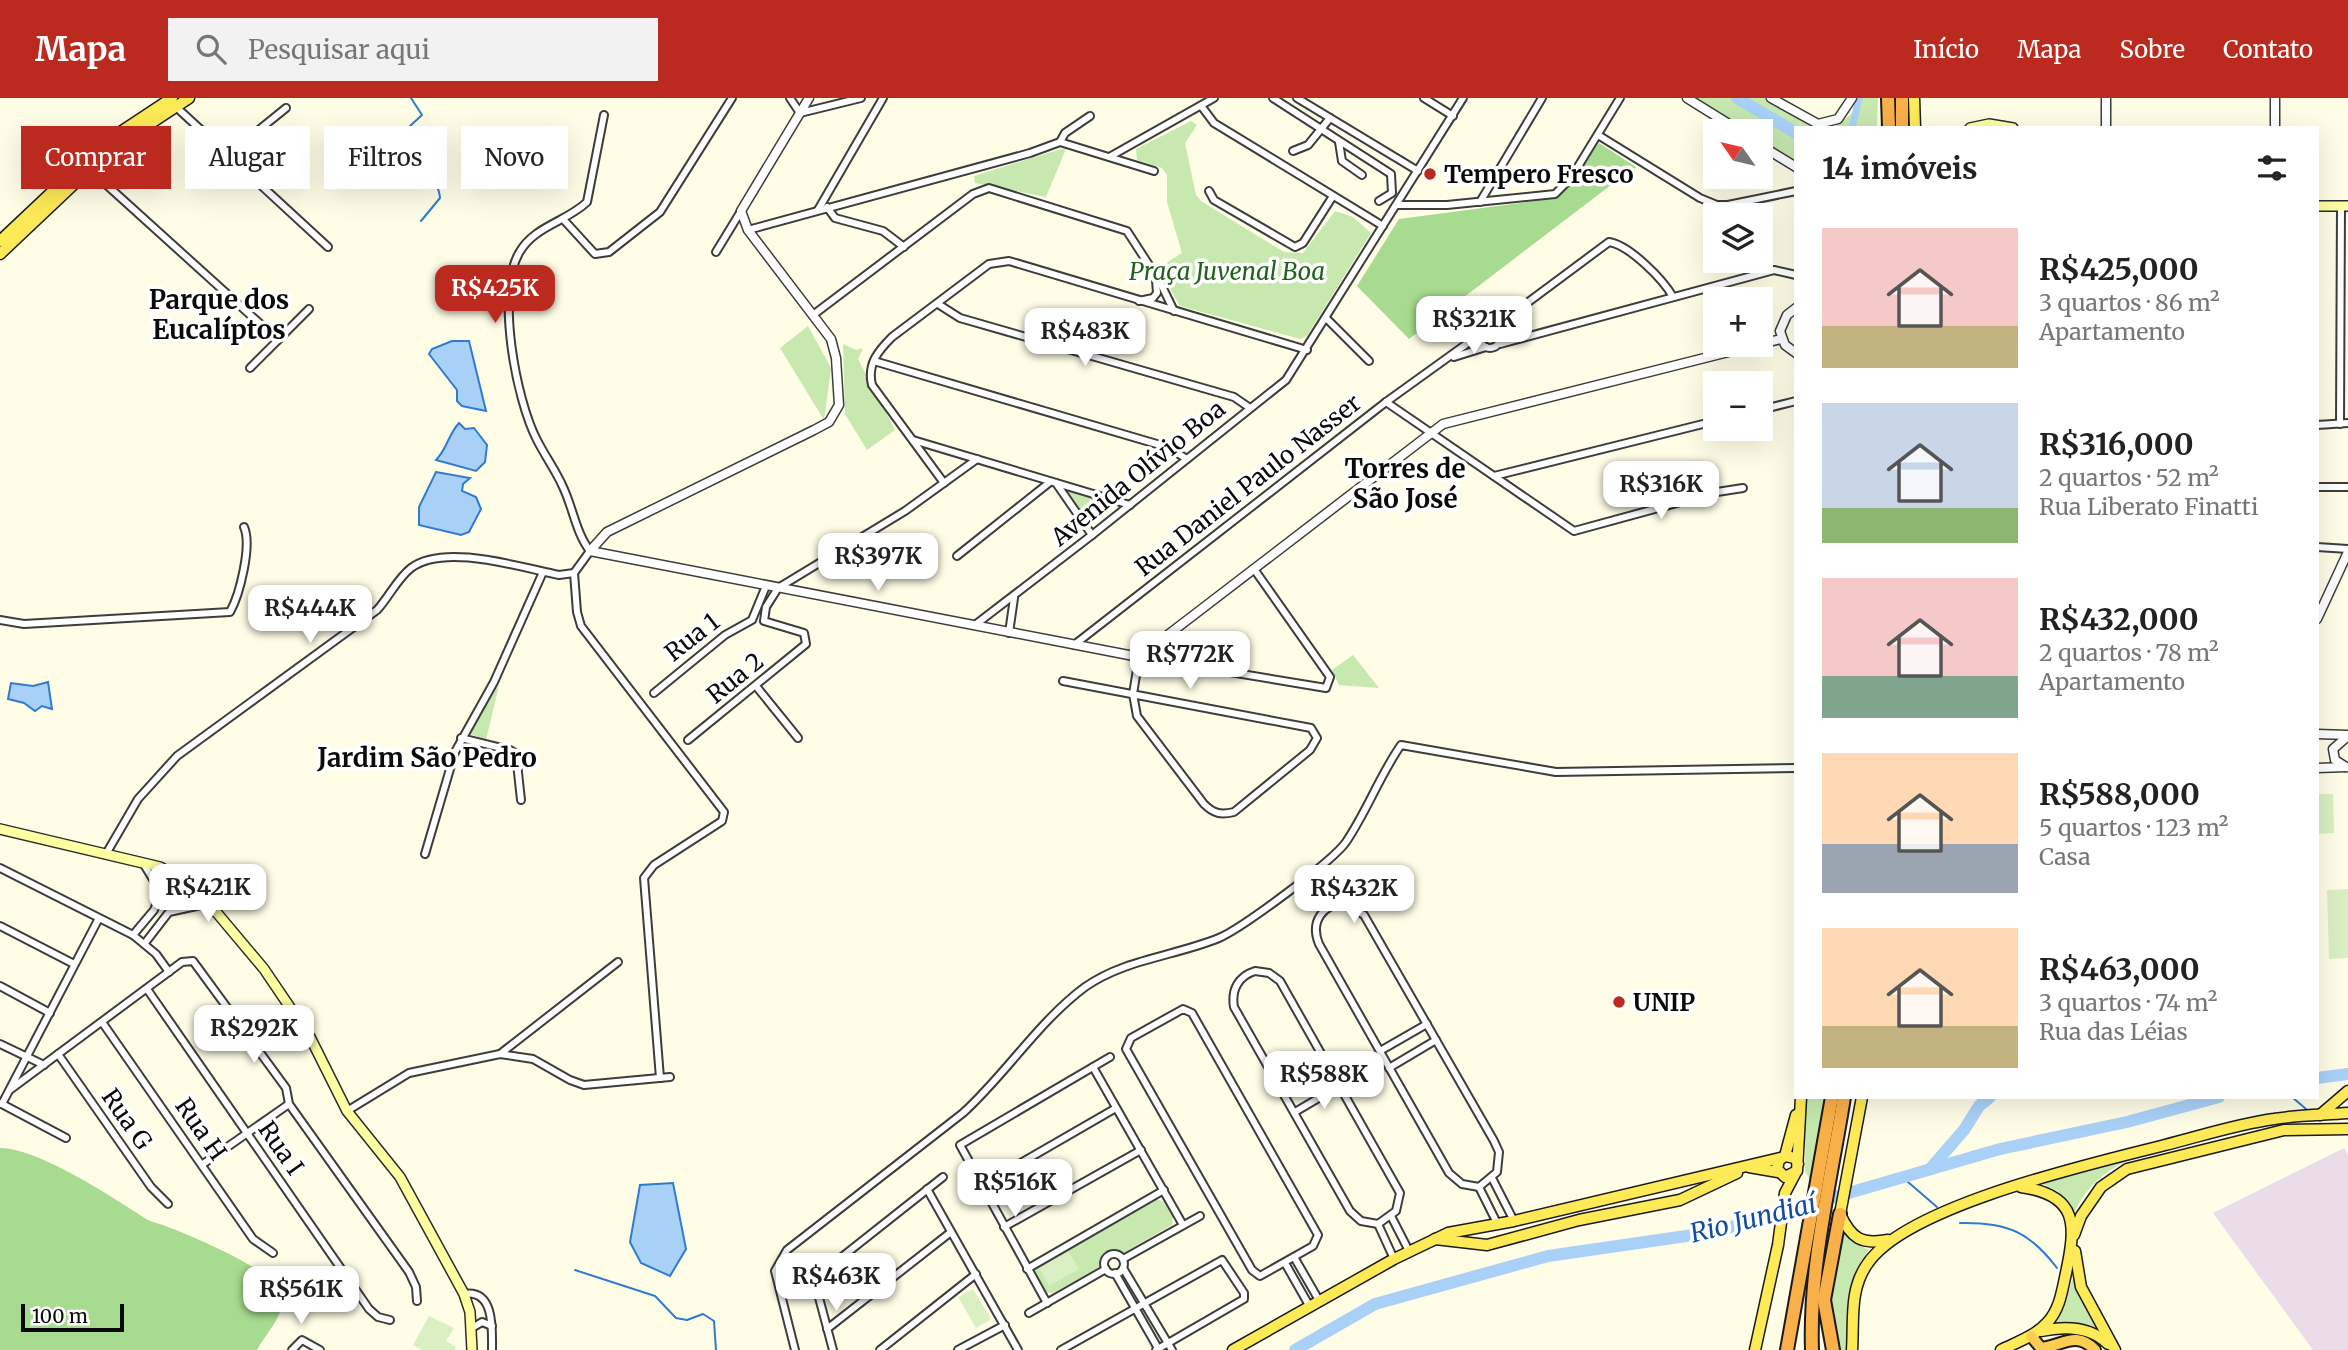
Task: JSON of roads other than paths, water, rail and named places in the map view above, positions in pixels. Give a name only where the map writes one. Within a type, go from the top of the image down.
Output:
[{"type":"highway","points":[[1888,98],[1889,126]]},
{"type":"highway","points":[[1902,98],[1902,126]]},
{"type":"highway","points":[[1787,1350],[1826,1170],[1832,1099]]},
{"type":"highway","points":[[1826,1170],[1838,1139],[1847,1099]]},
{"type":"highway","points":[[1812,1350],[1840,1214]]},
{"type":"highway","points":[[1816,1220],[1818,1312],[1833,1350]]},
{"type":"highway","points":[[2034,1334],[2041,1348],[2075,1339],[2089,1344],[2095,1350]]},
{"type":"main road","points":[[0,241],[104,143],[174,102],[189,98]]},
{"type":"main road","points":[[1914,98],[1915,126]]},
{"type":"main road","points":[[142,126],[174,102]]},
{"type":"main road","points":[[1980,126],[2001,126]]},
{"type":"main road","points":[[0,254],[68,189]]},
{"type":"main road","points":[[2319,206],[2345,206]]},
{"type":"main road","points":[[0,829],[142,862],[175,874],[196,888],[210,903],[264,969],[310,1037],[347,1111],[400,1177],[464,1294],[472,1328],[472,1350]]},
{"type":"main road","points":[[2320,1115],[2348,1091]]},
{"type":"main road","points":[[1862,1099],[1840,1214],[1848,1230],[1859,1241],[1872,1243],[1889,1240],[1919,1224],[2017,1186],[2273,1119],[2348,1113]]},
{"type":"main road","points":[[1785,1195],[1779,1172],[1800,1102]]},
{"type":"main road","points":[[1755,1350],[1778,1245],[1785,1195],[1798,1164],[1800,1102]]},
{"type":"main road","points":[[2034,1334],[2052,1317],[2061,1299],[2081,1216],[2101,1187],[2127,1169],[2271,1132],[2348,1129]]},
{"type":"main road","points":[[1233,1350],[1434,1239],[1782,1157],[1795,1158],[1798,1164]]},
{"type":"main road","points":[[1434,1239],[1491,1244],[1579,1220],[1681,1200],[1748,1167],[1779,1172],[1785,1177],[1795,1174]]},
{"type":"main road","points":[[1675,1184],[1686,1190],[1681,1200]]},
{"type":"main road","points":[[2017,1186],[2038,1189],[2057,1199],[2068,1213],[2081,1287],[2114,1350]]},
{"type":"main road","points":[[1491,1244],[1485,1237],[1494,1224]]},
{"type":"main road","points":[[1852,1350],[1853,1299],[1861,1275],[1889,1240]]},
{"type":"main road","points":[[1853,1328],[1858,1350]]},
{"type":"main road","points":[[2001,1350],[2034,1334],[2058,1328],[2084,1330],[2101,1337],[2114,1350]]},
{"type":"street","points":[[563,219],[595,254],[609,252],[660,212],[676,191],[732,98]]},
{"type":"street","points":[[790,98],[800,113]]},
{"type":"street","points":[[716,252],[809,98]]},
{"type":"street","points":[[800,113],[861,98]]},
{"type":"street","points":[[818,209],[883,98]]},
{"type":"street","points":[[1111,156],[1214,98]]},
{"type":"street","points":[[1273,98],[1391,174],[1392,193],[1380,201]]},
{"type":"street","points":[[1297,98],[1418,171]]},
{"type":"street","points":[[1424,98],[1452,116]]},
{"type":"street","name":"Avenida Olívio Boa","points":[[973,626],[1092,536],[1286,380],[1463,98]]},
{"type":"street","points":[[1480,202],[1542,98]]},
{"type":"street","points":[[1397,205],[1436,206],[1556,194],[1572,178],[1620,98]]},
{"type":"street","points":[[1687,98],[1721,119]]},
{"type":"street","points":[[1771,98],[1814,123],[1832,122],[1845,112],[1852,98]]},
{"type":"street","points":[[2106,98],[2106,126]]},
{"type":"street","points":[[2275,98],[2275,126]]},
{"type":"street","points":[[174,102],[199,126]]},
{"type":"street","points":[[1202,107],[1209,118],[1229,132],[1383,226]]},
{"type":"street","points":[[264,126],[286,108]]},
{"type":"street","points":[[604,115],[587,202],[527,240],[507,285],[506,307],[528,418],[537,440],[558,476],[581,540],[590,551],[1009,633],[1326,688],[1330,681],[1254,569]]},
{"type":"street","points":[[1060,142],[1065,133],[1090,116]]},
{"type":"street","points":[[1293,152],[1308,145],[1330,118]]},
{"type":"street","points":[[1598,135],[1708,203],[1728,205],[1794,191]]},
{"type":"street","points":[[747,230],[1019,156],[1060,142],[1154,171]]},
{"type":"street","points":[[1339,142],[1342,161],[1362,175]]},
{"type":"street","points":[[1773,153],[1794,166]]},
{"type":"street","points":[[1787,191],[1794,186]]},
{"type":"street","points":[[813,315],[973,194],[989,188],[1120,226],[1133,238],[1174,311]]},
{"type":"street","points":[[111,189],[278,340]]},
{"type":"street","points":[[266,189],[328,247]]},
{"type":"street","points":[[1209,191],[1214,200],[1295,247],[1303,243],[1334,196]]},
{"type":"street","points":[[2340,424],[2345,206]]},
{"type":"street","points":[[827,207],[835,218],[883,232],[904,247]]},
{"type":"street","points":[[660,1078],[644,878],[654,865],[722,821],[724,812],[678,748],[590,640],[577,611],[574,573],[607,532],[814,430],[835,414],[839,405],[839,388],[831,339],[747,230],[741,211]]},
{"type":"street","points":[[1500,344],[1500,332],[1511,315],[1609,242],[1620,245],[1647,267],[1673,297]]},
{"type":"street","points":[[944,483],[872,385],[870,373],[873,361],[892,337],[989,264],[1009,261],[1136,302],[1307,349]]},
{"type":"street","points":[[1511,315],[1501,316],[1479,335],[1479,341],[1486,347],[1500,344],[1774,270],[1794,275]]},
{"type":"street","points":[[1136,302],[1153,298],[1157,293],[1154,274]]},
{"type":"street","points":[[938,304],[960,318],[1234,397],[1250,408]]},
{"type":"street","points":[[250,368],[309,309]]},
{"type":"street","points":[[1781,339],[1782,323],[1794,310]]},
{"type":"street","points":[[1326,318],[1370,361]]},
{"type":"street","points":[[1487,330],[1524,337]]},
{"type":"street","name":"Rua Daniel Paulo Nasser","points":[[1074,645],[1386,402],[1479,335]]},
{"type":"street","points":[[1773,341],[1781,339]]},
{"type":"street","points":[[1781,339],[1794,351]]},
{"type":"street","name":"Rua Daniel Paulo Nasser","points":[[1449,359],[1486,347]]},
{"type":"street","points":[[1063,681],[1133,694],[1311,728],[1317,738],[1310,750],[1234,812],[1222,815],[1211,811],[1137,716],[1133,694],[1139,657],[1443,424],[1707,357]]},
{"type":"street","points":[[873,361],[1167,447],[1187,459]]},
{"type":"street","points":[[1386,402],[1574,531],[1717,492],[1743,488]]},
{"type":"street","points":[[1773,407],[1794,402]]},
{"type":"street","points":[[2319,425],[2348,423]]},
{"type":"street","points":[[1494,476],[1703,424]]},
{"type":"street","points":[[913,440],[1130,505]]},
{"type":"street","points":[[766,586],[754,617],[763,618],[778,588],[905,511],[977,459]]},
{"type":"street","points":[[1053,483],[1092,536]]},
{"type":"street","points":[[957,556],[1053,483]]},
{"type":"street","points":[[2319,486],[2348,487]]},
{"type":"street","points":[[0,620],[24,624],[230,612],[247,551],[248,536],[244,527]]},
{"type":"street","points":[[2319,547],[2348,550],[2319,615]]},
{"type":"street","points":[[106,854],[138,799],[177,756],[377,610],[403,576],[420,562],[447,556],[543,572],[574,573]]},
{"type":"street","points":[[425,854],[461,738],[494,682],[543,572]]},
{"type":"street","points":[[1009,633],[1015,596]]},
{"type":"street","name":"Rua 1","points":[[654,693],[725,635],[754,617]]},
{"type":"street","name":"Rua 2","points":[[688,740],[806,644],[804,633],[763,618]]},
{"type":"street","points":[[756,686],[797,738]]},
{"type":"street","points":[[2319,734],[2348,736]]},
{"type":"street","points":[[2347,767],[2335,760],[2333,749],[2348,736]]},
{"type":"street","points":[[461,738],[510,750],[516,754],[521,800]]},
{"type":"street","points":[[795,1350],[775,1271],[787,1250],[963,1113],[986,1092],[1047,1022],[1086,987],[1127,966],[1224,936],[1306,877],[1345,844],[1401,745],[1556,772],[1794,768]]},
{"type":"street","points":[[2319,768],[2347,767]]},
{"type":"street","points":[[142,862],[165,899],[179,909]]},
{"type":"street","points":[[0,868],[132,935],[145,943],[169,972]]},
{"type":"street","points":[[132,935],[154,911],[161,892]]},
{"type":"street","points":[[145,943],[169,912],[210,903]]},
{"type":"street","points":[[1346,903],[1360,910],[1427,1024],[1499,1152],[1500,1162],[1492,1178],[1479,1187],[1462,1184],[1449,1173],[1316,937],[1316,922],[1331,906],[1346,903]]},
{"type":"street","points":[[66,1138],[1,1103],[11,1089],[98,920]]},
{"type":"street","points":[[0,926],[74,964]]},
{"type":"street","points":[[11,1089],[169,972],[188,960],[199,965],[286,1088],[289,1104],[409,1272],[416,1287],[417,1301]]},
{"type":"street","points":[[500,1054],[618,961]]},
{"type":"street","points":[[1262,971],[1280,981],[1339,1086],[1400,1193],[1399,1203],[1391,1216],[1378,1224],[1361,1221],[1350,1211],[1234,1007],[1234,991],[1248,974],[1262,971]]},
{"type":"street","points":[[0,986],[50,1013]]},
{"type":"street","name":"Rua I","points":[[147,989],[369,1308],[378,1317],[390,1320]]},
{"type":"street","points":[[1183,1009],[1192,1013],[1318,1236],[1313,1246],[1294,1257],[1259,1276],[1252,1270],[1128,1054],[1126,1045],[1131,1038],[1183,1009]]},
{"type":"street","name":"Rua H","points":[[102,1022],[253,1239],[273,1253]]},
{"type":"street","points":[[1380,1051],[1427,1024]]},
{"type":"street","points":[[1389,1068],[1436,1040]]},
{"type":"street","points":[[0,1044],[44,1065]]},
{"type":"street","name":"Rua G","points":[[58,1054],[151,1187],[168,1204]]},
{"type":"street","points":[[347,1111],[409,1073],[500,1054],[533,1059],[570,1080],[584,1084],[670,1077]]},
{"type":"street","points":[[1047,1303],[960,1145],[1110,1057]]},
{"type":"street","points":[[1093,1067],[1183,1225]]},
{"type":"street","points":[[1295,1112],[1339,1086]]},
{"type":"street","points":[[203,1164],[289,1104]]},
{"type":"street","points":[[981,1186],[1116,1108]]},
{"type":"street","points":[[1004,1227],[1141,1150]]},
{"type":"street","points":[[833,1350],[814,1279],[943,1177]]},
{"type":"street","points":[[1492,1178],[1514,1221]]},
{"type":"street","points":[[1479,1187],[1494,1224]]},
{"type":"street","points":[[927,1189],[1018,1350]]},
{"type":"street","points":[[1027,1269],[1164,1190]]},
{"type":"street","points":[[1489,1207],[1506,1201]]},
{"type":"street","points":[[1123,1259],[1200,1216]]},
{"type":"street","points":[[1391,1216],[1409,1251]]},
{"type":"street","points":[[1378,1224],[1394,1259]]},
{"type":"street","points":[[827,1329],[951,1231]]},
{"type":"street","points":[[1105,1269],[1104,1262],[1111,1254],[1123,1259]]},
{"type":"street","points":[[1294,1257],[1315,1304]]},
{"type":"street","points":[[1123,1259],[1123,1268],[1170,1347]]},
{"type":"street","points":[[1061,1350],[1134,1308],[1144,1302],[1215,1262],[1222,1260],[1228,1265],[1244,1293],[1244,1299],[1170,1347],[1158,1349],[1134,1308],[1115,1273],[1105,1269]]},
{"type":"street","points":[[1285,1263],[1315,1304]]},
{"type":"street","points":[[1115,1273],[1123,1268]]},
{"type":"street","points":[[1029,1313],[1105,1269]]},
{"type":"street","points":[[880,1350],[976,1274]]},
{"type":"street","points":[[464,1294],[480,1297],[487,1305],[492,1326],[492,1350]]},
{"type":"street","points":[[472,1328],[482,1322],[492,1326]]},
{"type":"street","points":[[958,1350],[1004,1325]]},
{"type":"street","points":[[292,1350],[302,1340],[320,1350]]},
{"type":"water","points":[[452,341],[469,341],[486,411],[462,406],[457,401],[457,390],[429,354],[432,349]]},
{"type":"water","points":[[459,423],[465,429],[474,428],[487,445],[485,462],[476,471],[436,460]]},
{"type":"water","points":[[436,472],[470,478],[463,484],[462,491],[476,497],[481,509],[469,532],[461,535],[419,525],[419,507]]},
{"type":"water","points":[[48,682],[52,709],[42,706],[35,711],[24,703],[8,699],[11,683],[33,686]]},
{"type":"water","points":[[673,1183],[686,1249],[670,1276],[641,1263],[630,1242],[640,1185]]},
{"type":"waterway","points":[[411,98],[422,115],[410,126],[412,137],[435,181],[440,198],[421,221]]},
{"type":"waterway","points":[[1737,98],[1794,132]]},
{"type":"waterway","points":[[1852,126],[1859,98]]},
{"type":"waterway","name":"Rio Jundiaí","points":[[2319,1078],[2348,1074]]},
{"type":"waterway","points":[[1930,1169],[1964,1130],[1979,1106],[1988,1099]]},
{"type":"waterway","name":"Rio Jundiaí","points":[[1295,1350],[1375,1304],[1548,1256],[1714,1232],[2000,1149],[2127,1122],[2212,1099]]},
{"type":"waterway","points":[[2294,1099],[2306,1109]]},
{"type":"waterway","points":[[1901,1176],[1937,1207]]},
{"type":"waterway","points":[[1960,1223],[1991,1224],[2015,1231],[2036,1245],[2057,1268]]},
{"type":"waterway","points":[[575,1270],[655,1296],[676,1318],[687,1320],[703,1314],[714,1321],[716,1350]]},
{"type":"place","name":"Tempero Fresco","points":[[1430,174]]},
{"type":"place","name":"UNIP","points":[[1619,1002]]},
{"type":"district","name":"Parque dos Eucalíptos","points":[[219,314]]},
{"type":"district","name":"Torres de São José","points":[[1405,483]]},
{"type":"district","name":"Jardim São Pedro","points":[[427,757]]},
{"type":"park label","name":"Praça Juvenal Boa","points":[[1227,271]]}]
